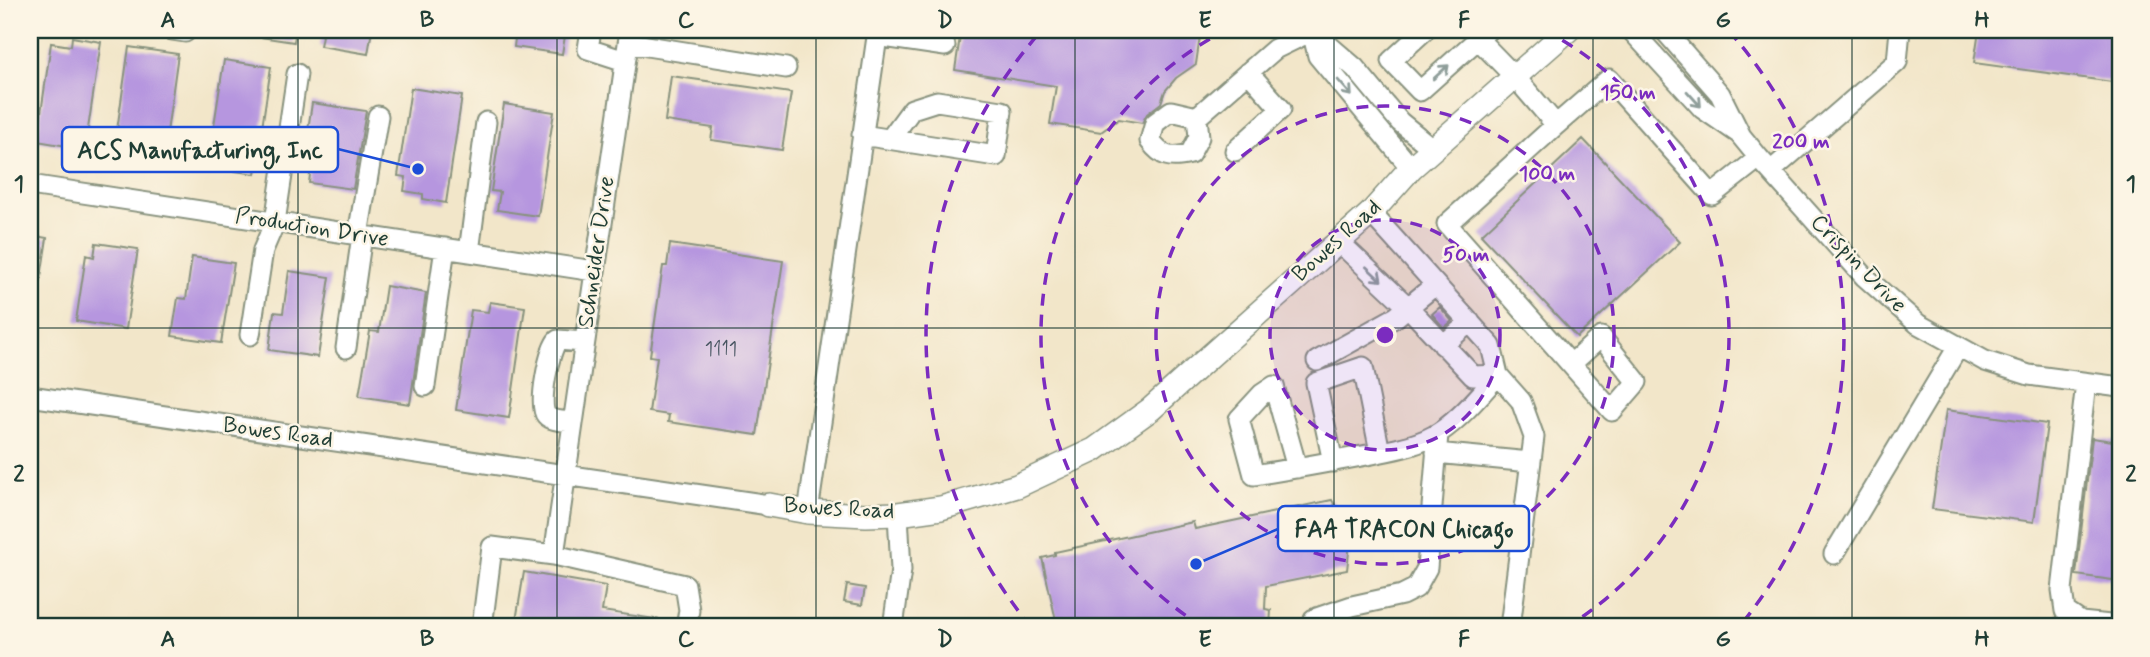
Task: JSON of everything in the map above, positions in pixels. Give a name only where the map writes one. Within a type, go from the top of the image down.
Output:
[{"type":"main road","name":"Bowes Road","points":[[769,505],[808,512],[866,515],[941,508],[1017,486],[1094,450],[1151,409],[1371,213],[1411,168],[1568,30]]},
{"type":"street","points":[[591,30],[588,49],[628,45],[786,68]]},
{"type":"street","points":[[1425,30],[1391,61],[1420,91],[1483,34],[1556,125]]},
{"type":"street","name":"Crispin Drive","points":[[1632,30],[1703,109],[1741,136],[1865,277],[1918,324],[1985,361],[2029,375],[2120,387]]},
{"type":"street","name":"Crispin Drive","points":[[1664,30],[1720,94],[1741,136]]},
{"type":"street","points":[[1571,364],[1447,224],[1609,79],[1712,195],[1765,164],[1897,62],[1900,30]]},
{"type":"street","points":[[1197,117],[1275,48],[1284,36],[1312,31]]},
{"type":"street","points":[[1312,31],[1355,68],[1399,122],[1433,149]]},
{"type":"street","points":[[1312,31],[1318,56],[1411,168]]},
{"type":"street","points":[[808,512],[877,33],[945,46]]},
{"type":"street","name":"Schneider Drive","points":[[554,555],[628,45]]},
{"type":"street","points":[[1234,151],[1281,109],[1248,72]]},
{"type":"street","points":[[250,335],[263,250],[275,222],[297,74]]},
{"type":"street","points":[[862,135],[996,156],[1002,111],[937,101],[912,109],[890,139]]},
{"type":"street","points":[[346,348],[378,117]]},
{"type":"street","points":[[469,252],[486,122]]},
{"type":"street","name":"Production Drive","points":[[30,185],[594,271]]},
{"type":"street","points":[[1371,213],[1491,346],[1498,375],[1521,401],[1534,437],[1510,627]]},
{"type":"street","points":[[1338,241],[1409,308],[1473,376],[1498,375]]},
{"type":"street","points":[[425,386],[445,248]]},
{"type":"street","points":[[1317,360],[1409,308],[1435,285]]},
{"type":"street","points":[[1443,345],[1470,322]]},
{"type":"street","points":[[572,422],[548,418],[543,408],[545,389],[552,346],[558,341],[584,342]]},
{"type":"street","points":[[1834,554],[1958,347]]},
{"type":"street","points":[[1333,462],[1316,383],[1363,367],[1380,452]]},
{"type":"street","points":[[1312,627],[1314,619],[1352,606],[1402,596],[1416,588],[1427,568],[1437,444],[1498,375]]},
{"type":"street","points":[[2086,383],[2062,602],[2065,611],[2081,622],[2120,626]]},
{"type":"street","name":"Bowes Road","points":[[30,396],[769,505]]},
{"type":"street","points":[[1297,468],[1405,447],[1437,444],[1530,462]]},
{"type":"street","points":[[893,627],[901,570],[898,514]]},
{"type":"street","points":[[482,627],[492,547],[554,555],[685,585],[689,610],[686,627]]},
{"type":"building","points":[[261,30],[296,30],[294,42],[260,37]]},
{"type":"building","points":[[323,30],[372,30],[368,54],[320,46]]},
{"type":"building","points":[[516,30],[566,30],[562,54],[514,47]]},
{"type":"building","points":[[961,30],[1201,30],[1196,64],[1176,78],[1165,91],[1161,103],[1147,114],[1142,123],[1119,119],[1101,132],[1050,124],[1056,86],[955,70]]},
{"type":"building","points":[[1979,30],[2120,30],[2120,83],[1974,63]]},
{"type":"building","points":[[72,37],[101,42],[85,149],[37,141],[51,43],[71,46]]},
{"type":"building","points":[[129,47],[178,54],[163,161],[121,155],[123,138],[116,137]]},
{"type":"building","points":[[224,60],[271,67],[255,174],[216,168],[218,153],[210,152]]},
{"type":"building","points":[[671,76],[791,93],[782,150],[711,140],[713,128],[665,121]]},
{"type":"building","points":[[411,88],[462,96],[446,203],[423,199],[423,194],[404,191],[406,177],[398,176]]},
{"type":"building","points":[[312,103],[366,111],[353,189],[309,183],[312,158],[304,157]]},
{"type":"building","points":[[504,104],[554,112],[538,216],[497,210],[500,192],[491,191]]},
{"type":"building","points":[[1583,139],[1680,242],[1577,337],[1481,235]]},
{"type":"building","points":[[30,235],[47,238],[37,304],[30,304]]},
{"type":"building","points":[[96,243],[138,249],[126,329],[76,321],[86,255],[94,257]]},
{"type":"building","points":[[670,244],[783,261],[757,435],[668,422],[669,415],[649,412],[657,357],[650,356],[663,266],[667,266]]},
{"type":"building","points":[[192,257],[234,263],[221,343],[172,336],[178,298],[186,299]]},
{"type":"building","points":[[289,271],[330,277],[318,357],[269,350],[274,312],[283,313]]},
{"type":"building","points":[[386,286],[426,293],[410,404],[359,396],[370,331],[379,332]]},
{"type":"building","points":[[490,302],[525,307],[509,418],[456,410],[471,310],[488,312]]},
{"type":"building","points":[[1440,307],[1452,321],[1444,328],[1432,314]]},
{"type":"building","points":[[1946,410],[2047,424],[2034,522],[1932,509]]},
{"type":"building","points":[[2092,438],[2120,442],[2120,581],[2076,575]]},
{"type":"building","points":[[1332,500],[1342,518],[1347,535],[1347,570],[1266,586],[1265,609],[1271,610],[1270,627],[1071,627],[1070,622],[1057,625],[1042,558],[1055,555],[1055,552],[1193,522],[1195,529]]},
{"type":"building","points":[[524,572],[606,586],[602,611],[662,620],[661,627],[515,627]]},
{"type":"building","points":[[847,585],[865,588],[862,605],[844,602]]},
{"type":"place","name":"ACS Manufacturing, Inc","points":[[418,169]]},
{"type":"place","name":"FAA TRACON Chicago","points":[[1196,564]]}]
